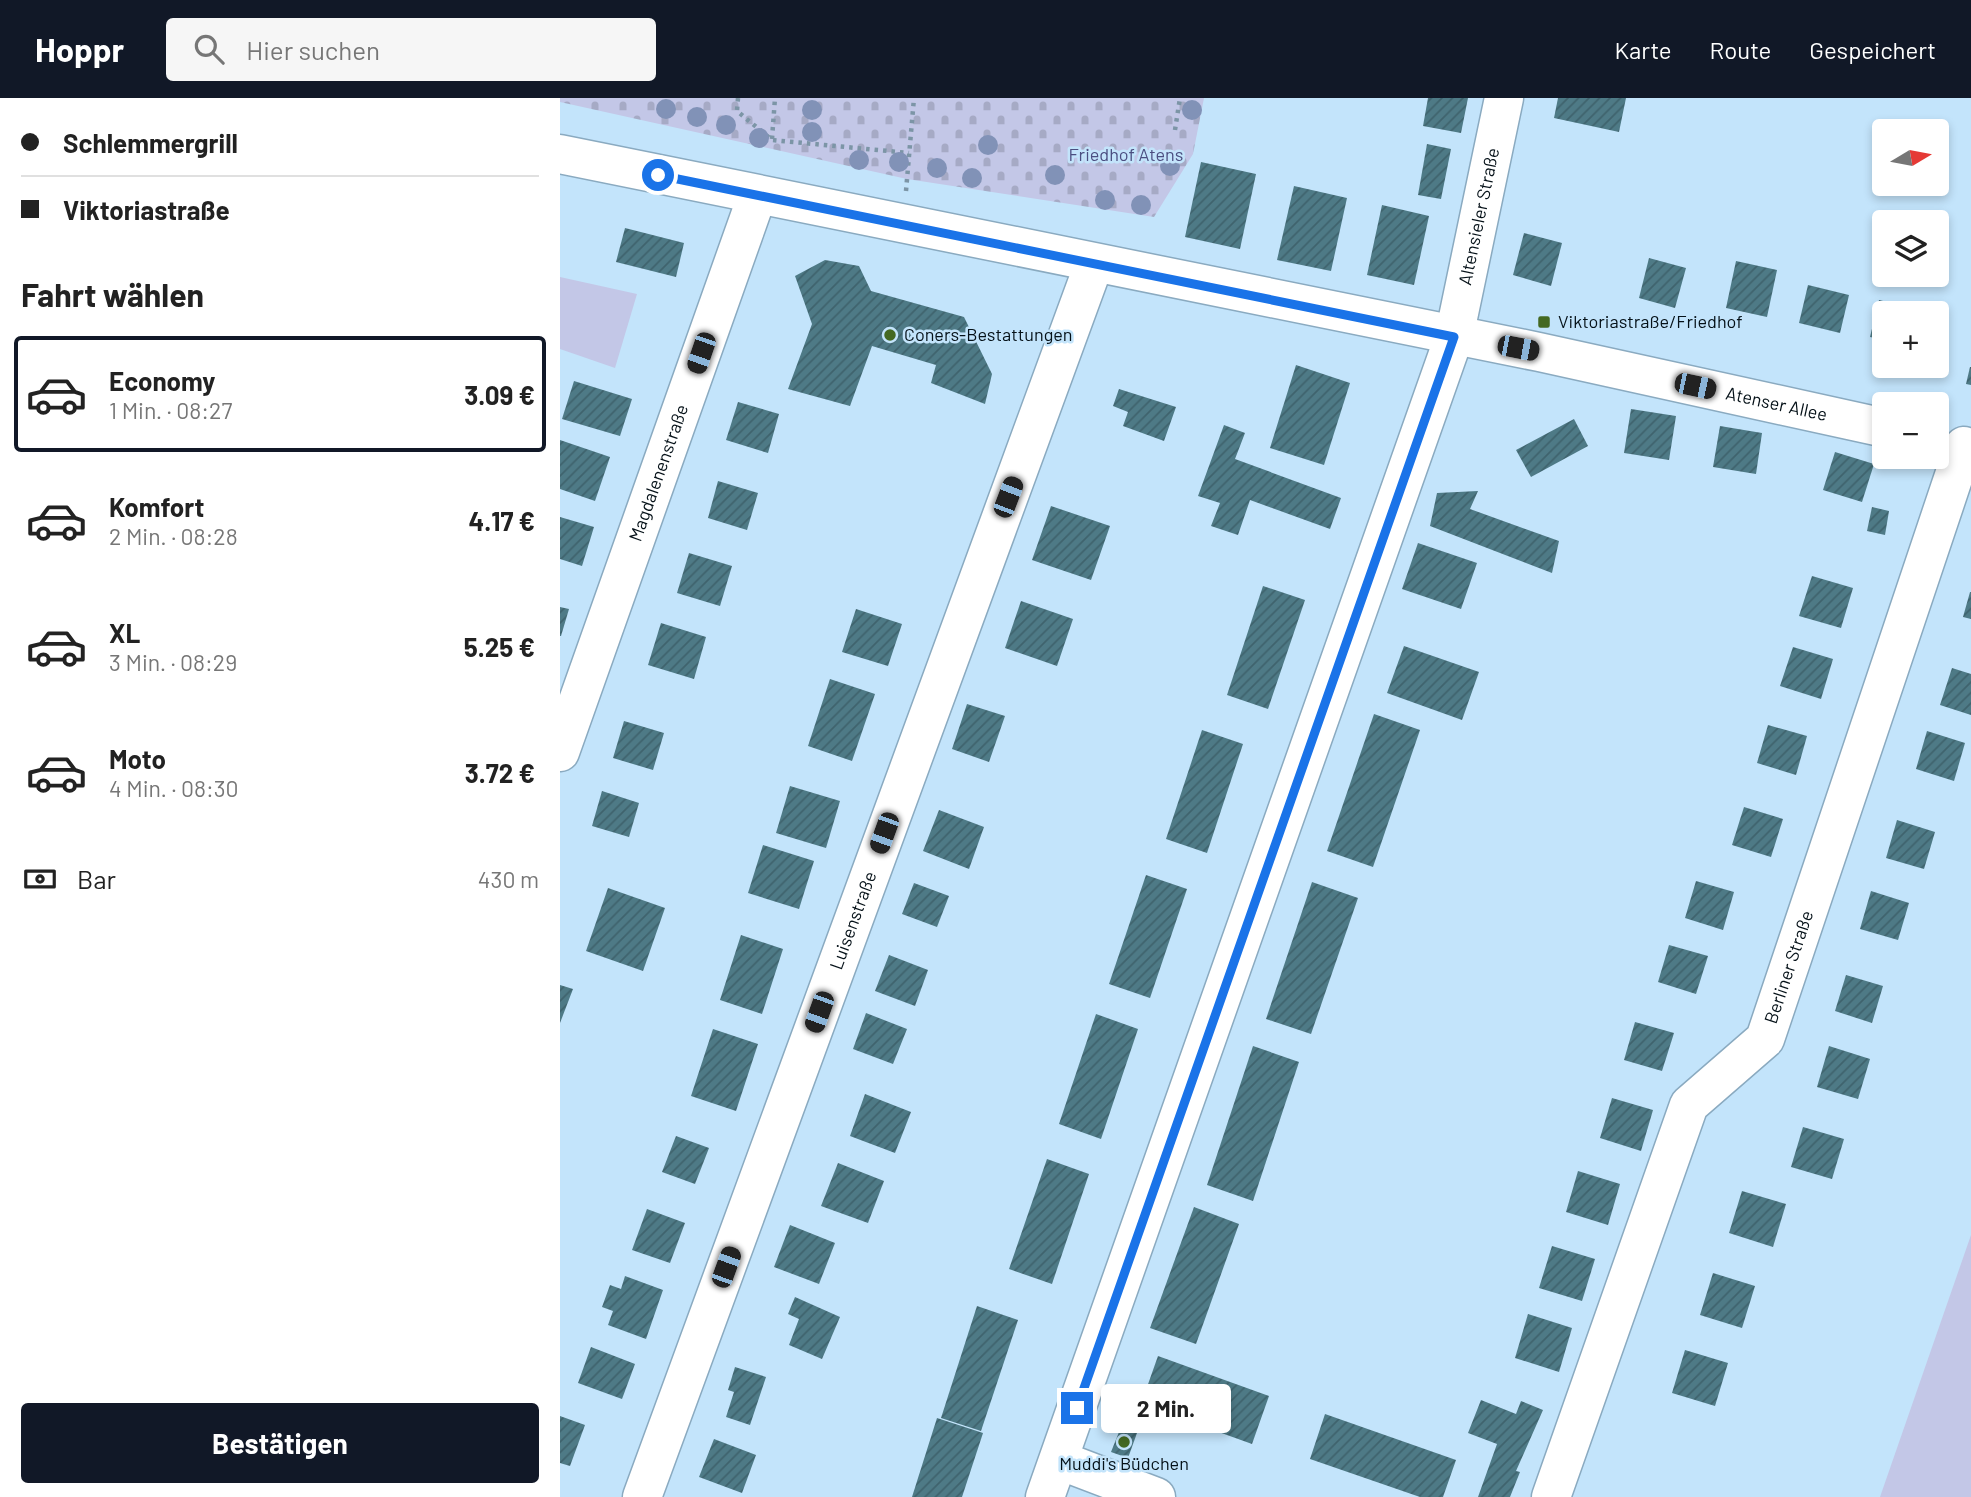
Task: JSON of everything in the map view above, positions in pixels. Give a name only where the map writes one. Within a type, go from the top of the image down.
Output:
[{"type":"street","name":"Altensieler Straße","points":[[1045,1497],[1454,337],[1504,98]]},
{"type":"street","name":"Atenser Allee","points":[[560,154],[1872,425]]},
{"type":"street","name":"Magdalenenstraße","points":[[560,752],[757,196]]},
{"type":"street","name":"Luisenstraße","points":[[642,1497],[1094,264]]},
{"type":"street","name":"Berliner Straße","points":[[1550,1497],[1689,1105],[1765,1039],[1957,445]]},
{"type":"street","points":[[1059,1460],[1157,1497]]},
{"type":"path","points":[[738,98],[737,111],[772,140],[909,153]]},
{"type":"path","points":[[772,140],[775,98]]},
{"type":"path","points":[[902,226],[914,98]]},
{"type":"path","points":[[1175,130],[1180,98]]},
{"type":"green space","name":"Friedhof Atens","points":[[560,98],[1204,98],[1193,154],[1154,217],[907,179],[560,102]]},
{"type":"green space","points":[[560,277],[637,294],[615,368],[560,349]]},
{"type":"green space","points":[[1971,1235],[1971,1497],[1880,1497]]},
{"type":"building","points":[[1428,98],[1468,98],[1461,133],[1423,126]]},
{"type":"building","points":[[1558,98],[1626,98],[1619,132],[1554,118]]},
{"type":"building","points":[[1427,144],[1451,149],[1441,199],[1418,195]]},
{"type":"building","points":[[1201,162],[1256,174],[1240,249],[1185,237]]},
{"type":"building","points":[[1294,186],[1347,198],[1331,271],[1277,260]]},
{"type":"building","points":[[1382,205],[1429,216],[1414,285],[1367,275]]},
{"type":"building","points":[[625,228],[684,243],[676,277],[616,262]]},
{"type":"building","points":[[1524,233],[1562,243],[1551,286],[1513,275]]},
{"type":"building","points":[[1649,258],[1686,268],[1675,308],[1639,298]]},
{"type":"building","name":"Coners-Bestattungen","points":[[825,260],[859,266],[871,291],[964,317],[992,374],[985,404],[931,383],[936,365],[872,346],[850,406],[788,389],[812,324],[795,276]]},
{"type":"building","points":[[1736,261],[1777,270],[1767,317],[1726,308]]},
{"type":"building","points":[[1808,285],[1849,295],[1840,333],[1799,323]]},
{"type":"building","points":[[1296,365],[1350,383],[1324,465],[1270,448]]},
{"type":"building","points":[[1971,367],[1971,385],[1966,384]]},
{"type":"building","points":[[574,381],[632,399],[620,436],[562,419]]},
{"type":"building","points":[[1119,389],[1176,407],[1164,441],[1123,426],[1128,412],[1113,406]]},
{"type":"building","points":[[738,402],[779,414],[768,453],[726,440]]},
{"type":"building","points":[[1631,409],[1676,416],[1669,460],[1624,453]]},
{"type":"building","points":[[1574,419],[1588,446],[1531,477],[1516,450]]},
{"type":"building","points":[[1224,425],[1245,433],[1235,459],[1341,498],[1330,529],[1250,500],[1238,535],[1211,526],[1220,503],[1198,496]]},
{"type":"building","points":[[1720,426],[1762,433],[1756,474],[1713,467]]},
{"type":"building","points":[[560,440],[610,457],[595,501],[560,489]]},
{"type":"building","points":[[1835,452],[1872,463],[1862,502],[1823,490]]},
{"type":"building","points":[[718,481],[758,493],[747,530],[708,518]]},
{"type":"building","points":[[1478,491],[1470,509],[1559,541],[1552,573],[1430,526],[1437,493]]},
{"type":"building","points":[[1051,506],[1110,526],[1091,580],[1032,560]]},
{"type":"building","points":[[1872,507],[1889,511],[1885,535],[1867,531]]},
{"type":"building","points":[[560,517],[594,527],[582,566],[560,559]]},
{"type":"building","points":[[1418,543],[1477,563],[1461,609],[1402,589]]},
{"type":"building","points":[[689,553],[732,566],[720,606],[677,593]]},
{"type":"building","points":[[1812,576],[1853,588],[1841,628],[1799,616]]},
{"type":"building","points":[[1263,586],[1305,600],[1268,709],[1227,695]]},
{"type":"building","points":[[1971,592],[1971,619],[1963,617]]},
{"type":"building","points":[[1021,601],[1073,619],[1057,666],[1005,648]]},
{"type":"building","points":[[560,607],[569,609],[561,636],[560,636]]},
{"type":"building","points":[[856,609],[902,624],[888,666],[842,652]]},
{"type":"building","points":[[661,623],[706,637],[694,679],[648,665]]},
{"type":"building","points":[[1404,646],[1479,672],[1462,720],[1387,693]]},
{"type":"building","points":[[1793,647],[1833,659],[1821,699],[1780,686]]},
{"type":"building","points":[[1952,668],[1971,674],[1971,715],[1940,705]]},
{"type":"building","points":[[830,679],[875,694],[852,761],[808,746]]},
{"type":"building","points":[[967,704],[1005,716],[989,762],[952,749]]},
{"type":"building","points":[[1374,714],[1420,730],[1373,867],[1327,851]]},
{"type":"building","points":[[624,721],[664,733],[653,770],[613,758]]},
{"type":"building","points":[[1768,725],[1807,736],[1796,775],[1757,763]]},
{"type":"building","points":[[1202,730],[1243,744],[1207,853],[1166,839]]},
{"type":"building","points":[[1927,731],[1965,743],[1954,781],[1916,769]]},
{"type":"building","points":[[790,786],[840,801],[826,848],[776,833]]},
{"type":"building","points":[[602,791],[639,803],[629,837],[592,826]]},
{"type":"building","points":[[1744,807],[1783,819],[1771,857],[1732,845]]},
{"type":"building","points":[[939,810],[984,827],[969,869],[923,851]]},
{"type":"building","points":[[1897,820],[1935,832],[1924,869],[1886,858]]},
{"type":"building","points":[[763,845],[814,861],[799,909],[748,893]]},
{"type":"building","points":[[1146,875],[1187,889],[1150,998],[1109,984]]},
{"type":"building","points":[[1696,881],[1734,892],[1723,930],[1685,918]]},
{"type":"building","points":[[1312,882],[1358,898],[1311,1034],[1266,1019]]},
{"type":"building","points":[[914,883],[949,896],[937,927],[902,914]]},
{"type":"building","points":[[608,888],[665,908],[643,971],[586,951]]},
{"type":"building","points":[[1871,891],[1909,903],[1898,940],[1860,929]]},
{"type":"building","points":[[741,935],[783,949],[762,1014],[720,1000]]},
{"type":"building","points":[[1669,945],[1708,956],[1696,994],[1658,982]]},
{"type":"building","points":[[889,955],[928,970],[915,1006],[875,991]]},
{"type":"building","points":[[1846,975],[1883,986],[1872,1023],[1835,1011]]},
{"type":"building","points":[[560,985],[573,989],[560,1023]]},
{"type":"building","points":[[866,1013],[907,1029],[893,1064],[853,1049]]},
{"type":"building","points":[[1096,1014],[1138,1029],[1101,1139],[1059,1124]]},
{"type":"building","points":[[1635,1022],[1674,1033],[1662,1071],[1624,1060]]},
{"type":"building","points":[[713,1029],[758,1044],[736,1111],[691,1096]]},
{"type":"building","points":[[1253,1046],[1299,1062],[1253,1201],[1207,1185]]},
{"type":"building","points":[[1829,1046],[1870,1059],[1858,1099],[1817,1087]]},
{"type":"building","points":[[865,1094],[911,1112],[895,1153],[850,1136]]},
{"type":"building","points":[[1612,1098],[1653,1110],[1641,1151],[1600,1138]]},
{"type":"building","points":[[1803,1127],[1844,1139],[1832,1179],[1791,1167]]},
{"type":"building","points":[[676,1136],[709,1148],[695,1184],[662,1172]]},
{"type":"building","points":[[1047,1159],[1089,1174],[1052,1284],[1009,1269]]},
{"type":"building","points":[[838,1163],[884,1181],[868,1223],[821,1206]]},
{"type":"building","points":[[1578,1171],[1620,1184],[1608,1225],[1566,1212]]},
{"type":"building","points":[[1742,1191],[1786,1204],[1773,1247],[1729,1233]]},
{"type":"building","points":[[1194,1207],[1239,1224],[1196,1344],[1150,1328]]},
{"type":"building","points":[[647,1209],[685,1223],[670,1263],[632,1250]]},
{"type":"building","points":[[790,1225],[835,1243],[819,1284],[774,1267]]},
{"type":"building","points":[[1552,1246],[1595,1259],[1582,1301],[1539,1288]]},
{"type":"building","points":[[1713,1273],[1755,1286],[1742,1328],[1700,1315]]},
{"type":"building","points":[[625,1276],[663,1290],[646,1339],[608,1325],[613,1311],[602,1307],[610,1285],[621,1289]]},
{"type":"building","points":[[795,1297],[840,1317],[822,1359],[789,1345],[799,1319],[788,1314]]},
{"type":"building","points":[[977,1306],[1018,1320],[981,1431],[941,1418]]},
{"type":"building","points":[[1528,1314],[1572,1328],[1559,1372],[1515,1358]]},
{"type":"building","points":[[591,1347],[635,1364],[622,1399],[578,1383]]},
{"type":"building","points":[[1685,1350],[1728,1363],[1715,1406],[1672,1393]]},
{"type":"building","points":[[1158,1356],[1269,1396],[1252,1444],[1141,1404]]},
{"type":"building","points":[[735,1367],[766,1377],[750,1425],[726,1417],[734,1392],[728,1390]]},
{"type":"building","points":[[1481,1400],[1516,1414],[1521,1401],[1543,1410],[1516,1471],[1520,1472],[1510,1497],[1478,1497],[1497,1444],[1468,1433]]},
{"type":"building","points":[[1325,1414],[1456,1460],[1443,1497],[1420,1497],[1310,1459]]},
{"type":"building","points":[[560,1416],[585,1425],[570,1466],[560,1463]]},
{"type":"building","points":[[937,1418],[983,1433],[962,1497],[912,1497]]},
{"type":"building","name":"Muddi's Büdchen","points":[[1121,1427],[1137,1433],[1128,1458],[1111,1452]]},
{"type":"building","points":[[714,1439],[756,1455],[742,1493],[699,1477]]},
{"type":"place","name":"Viktoriastraße/Friedhof","points":[[1544,322]]},
{"type":"place","name":"Coners-Bestattungen","points":[[890,335]]},
{"type":"place","name":"Muddi's Büdchen","points":[[1124,1442]]},
{"type":"route","points":[[658,175],[1454,337],[1077,1408]]}]
